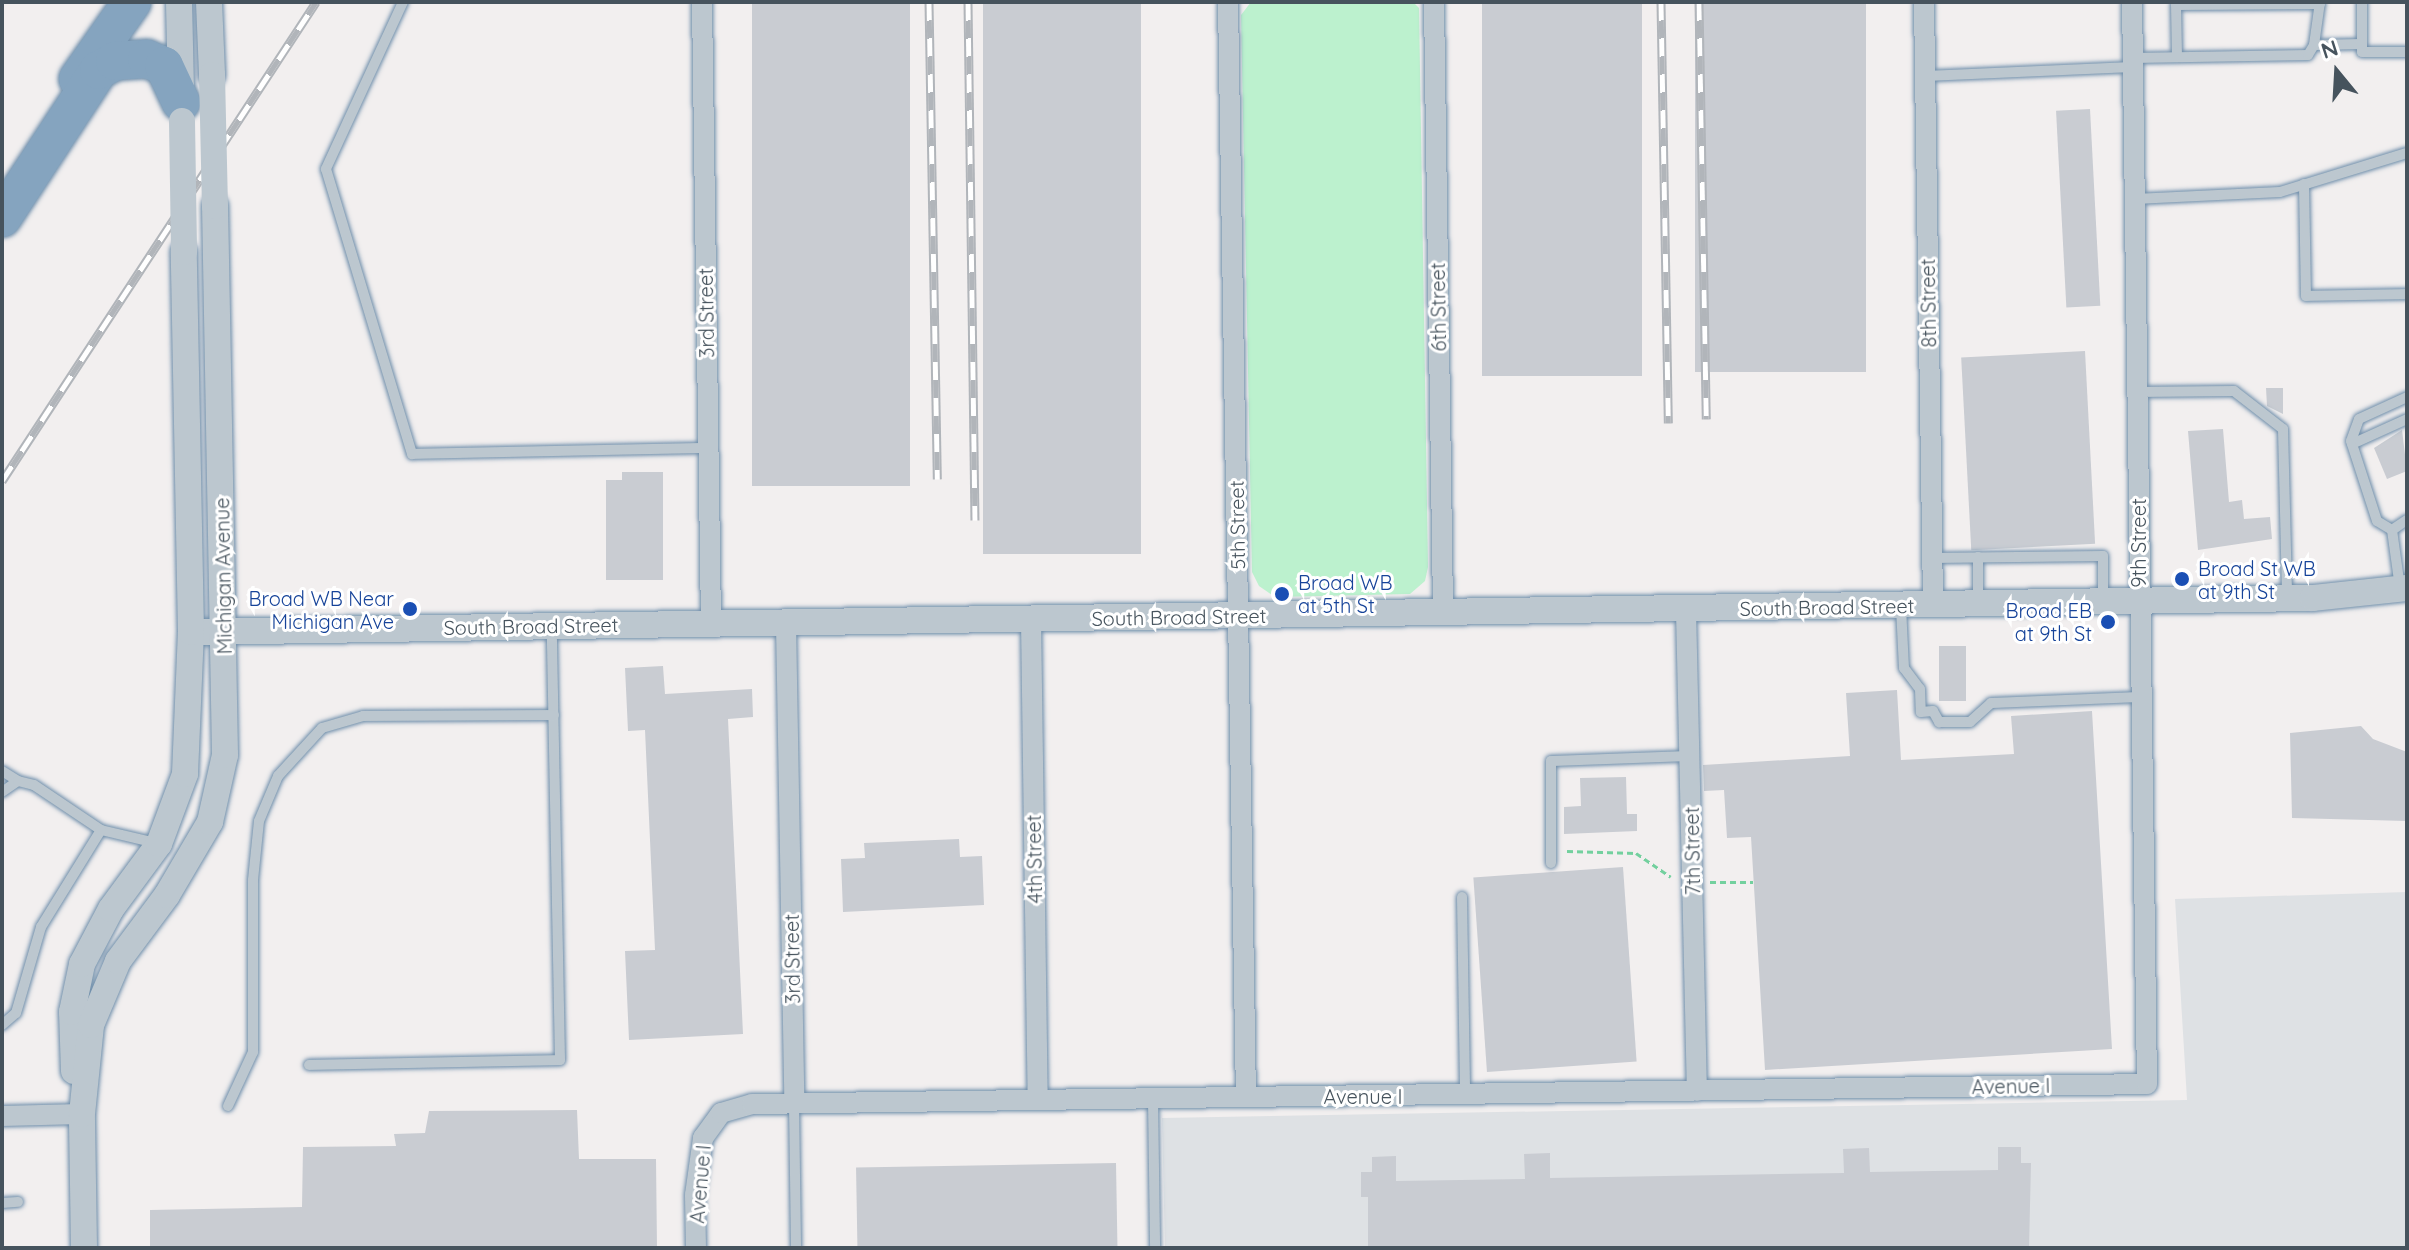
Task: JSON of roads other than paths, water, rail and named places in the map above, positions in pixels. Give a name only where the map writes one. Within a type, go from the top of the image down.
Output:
[{"type":"highway","points":[[2,200],[132,2]]},
{"type":"highway","points":[[2,218],[99,70],[115,61],[147,59],[164,66],[182,112]]},
{"type":"street","name":"Michigan Avenue","points":[[82,1114],[71,1057],[75,986],[91,944],[159,844],[185,774],[191,632],[179,2]]},
{"type":"street","name":"Michigan Avenue","points":[[84,1248],[82,1114],[91,1025],[118,961],[167,895],[210,822],[225,755],[209,2]]},
{"type":"street","name":"3rd Street","points":[[702,2],[711,624]]},
{"type":"street","name":"5th Street","points":[[1228,2],[1246,1097]]},
{"type":"street","name":"6th Street","points":[[1434,2],[1443,612]]},
{"type":"street","name":"8th Street","points":[[1924,2],[1933,604]]},
{"type":"street","name":"9th Street","points":[[2132,2],[2147,1084]]},
{"type":"street","name":"South Broad Street","points":[[191,632],[2287,599],[2404,589]]},
{"type":"street","name":"7th Street","points":[[1686,610],[1697,1091]]},
{"type":"street","name":"4th Street","points":[[1031,619],[1038,1099]]},
{"type":"street","name":"3rd Street","points":[[786,623],[794,1103]]},
{"type":"street","name":"Avenue I","points":[[696,1248],[695,1195],[710,1124],[733,1108],[794,1103],[1465,1096],[2147,1084]]},
{"type":"street","points":[[2,1116],[82,1114]]},
{"type":"lane","points":[[403,2],[326,169],[412,454],[708,448]]},
{"type":"lane","points":[[2362,2],[2362,52],[2407,52]]},
{"type":"lane","points":[[1925,76],[2133,62],[2177,56],[2308,55],[2314,45],[2320,3],[2176,5],[2177,56]]},
{"type":"lane","points":[[2314,45],[2362,44]]},
{"type":"lane","points":[[2135,199],[2280,192],[2407,153]]},
{"type":"lane","points":[[2304,184],[2306,296],[2407,294]]},
{"type":"lane","points":[[2137,392],[2234,391],[2283,429],[2287,599]]},
{"type":"lane","points":[[2404,589],[2392,530],[2377,521],[2352,444],[2359,419],[2407,397]]},
{"type":"lane","points":[[2352,444],[2407,419]]},
{"type":"lane","points":[[2392,530],[2407,520]]},
{"type":"lane","points":[[1932,558],[2103,556],[2103,602]]},
{"type":"lane","points":[[1978,557],[1978,603]]},
{"type":"lane","points":[[1901,605],[1904,668],[1920,689],[1921,712],[1933,711],[1939,722],[1970,722],[1991,703],[2140,697]]},
{"type":"lane","points":[[309,1065],[560,1060],[552,626]]},
{"type":"lane","points":[[228,1106],[253,1052],[253,880],[259,821],[278,776],[322,728],[363,716],[554,715]]},
{"type":"lane","points":[[1551,863],[1551,761],[1690,756]]},
{"type":"lane","points":[[2,771],[18,781],[34,785],[101,830],[130,833],[159,844]]},
{"type":"lane","points":[[2,792],[18,781]]},
{"type":"lane","points":[[2,1025],[16,1013],[41,927],[101,830]]},
{"type":"lane","points":[[1462,897],[1465,1096]]},
{"type":"lane","points":[[1153,1098],[1155,1248]]},
{"type":"lane","points":[[794,1103],[796,1248]]},
{"type":"lane","points":[[2,1203],[18,1202]]},
{"type":"railway","points":[[2,481],[316,2]]},
{"type":"railway","points":[[929,2],[937,479]]},
{"type":"railway","points":[[968,2],[975,520]]},
{"type":"railway","points":[[1661,2],[1668,423]]},
{"type":"railway","points":[[1699,2],[1706,419]]},
{"type":"place","name":"Broad St WB at 9th St","points":[[2182,579]]},
{"type":"place","name":"Broad WB at 5th St","points":[[1282,594]]},
{"type":"place","name":"Broad WB Near Michigan Ave","points":[[410,609]]},
{"type":"place","name":"Broad EB at 9th St","points":[[2108,622]]}]
